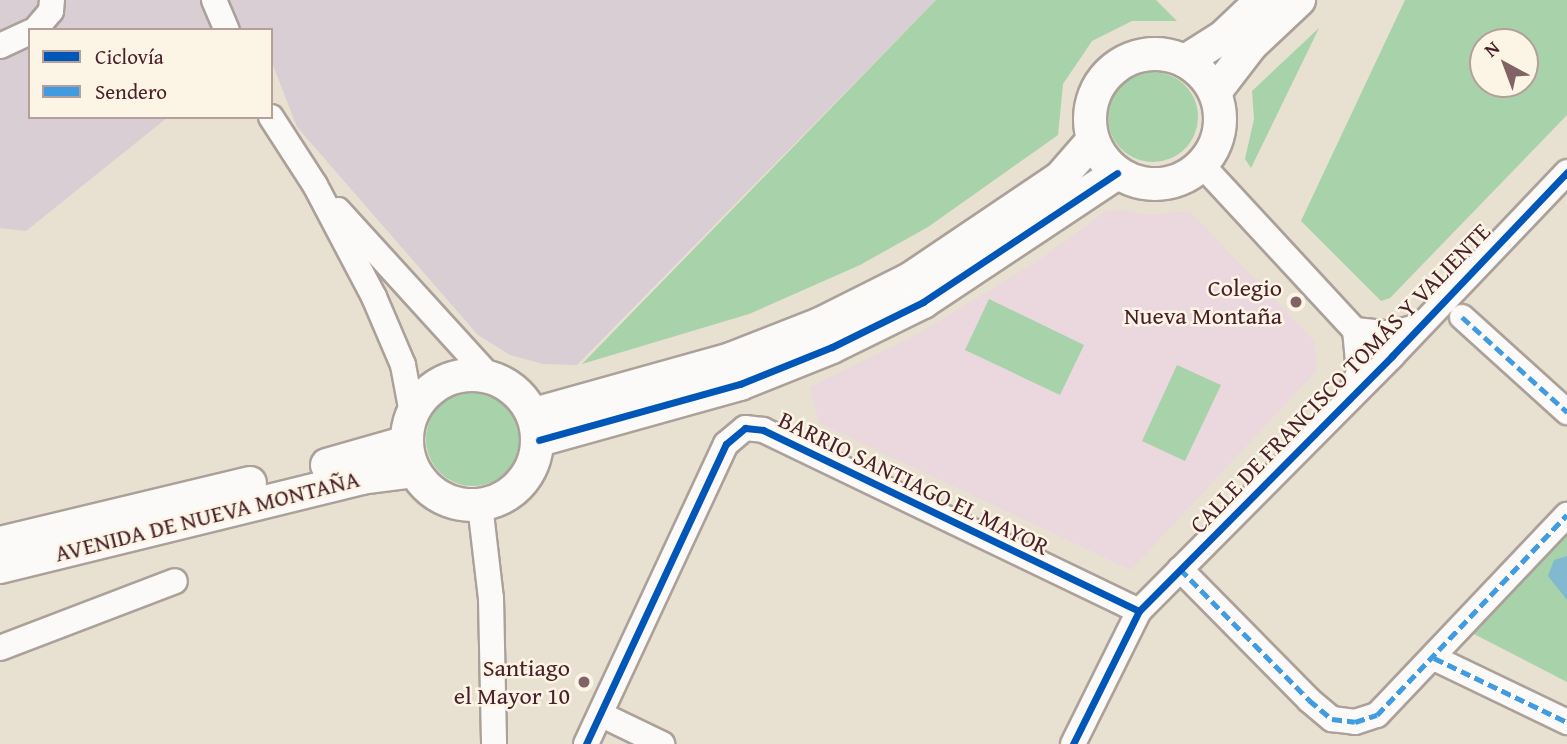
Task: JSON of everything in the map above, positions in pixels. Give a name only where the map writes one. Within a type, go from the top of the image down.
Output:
[{"type":"main road","points":[[1185,61],[1223,37],[1262,0]]},
{"type":"main road","points":[[1215,92],[1251,45],[1299,0]]},
{"type":"main road","points":[[1143,55],[1164,55],[1185,61],[1203,74],[1215,92],[1221,117],[1216,142],[1202,165],[1184,178],[1162,185],[1139,183],[1118,173],[1102,159],[1093,140],[1090,118],[1094,96],[1105,77],[1122,63],[1143,55]]},
{"type":"main road","points":[[536,427],[730,359],[820,324],[910,279],[1060,178],[1093,140]]},
{"type":"main road","points":[[536,427],[740,384],[832,347],[923,302],[1118,173]]},
{"type":"main road","points":[[488,375],[516,389],[536,427],[531,471],[509,495],[480,505],[442,497],[411,442],[431,388],[449,380],[488,375]]},
{"type":"main road","name":"AVENIDA DE NUEVA MONTAÑA","points":[[0,542],[411,442]]},
{"type":"main road","name":"AVENIDA DE NUEVA MONTAÑA","points":[[0,567],[361,478],[411,442]]},
{"type":"street","points":[[37,28],[51,11],[52,0]]},
{"type":"street","points":[[214,0],[226,28]]},
{"type":"street","points":[[0,46],[28,33]]},
{"type":"street","points":[[272,119],[315,185],[374,297],[403,365],[411,442]]},
{"type":"street","name":"CALLE DE FRANCISCO TOMÁS Y VALIENTE","points":[[1202,165],[1355,330],[1359,372],[1346,402]]},
{"type":"street","name":"CALLE DE FRANCISCO TOMÁS Y VALIENTE","points":[[1139,611],[1346,402],[1567,172]]},
{"type":"street","points":[[315,185],[488,375]]},
{"type":"street","points":[[1462,317],[1567,411]]},
{"type":"street","name":"CALLE DE FRANCISCO TOMÁS Y VALIENTE","points":[[1355,330],[1391,334],[1419,326]]},
{"type":"street","name":"BARRIO SANTIAGO EL MAYOR","points":[[586,744],[602,715],[726,443],[745,428],[763,430],[1139,611]]},
{"type":"street","points":[[480,505],[491,598],[494,744]]},
{"type":"street","points":[[1180,569],[1332,719],[1355,722],[1377,715],[1567,515]]},
{"type":"street","points":[[0,648],[175,581]]},
{"type":"street","points":[[1073,744],[1139,611]]},
{"type":"street","points":[[1434,658],[1567,722]]},
{"type":"street","points":[[602,715],[662,744]]},
{"type":"shaded area","points":[[0,0],[936,0],[577,365],[543,364],[510,355],[478,335],[297,127],[273,65],[273,28],[28,28],[28,119],[166,119],[26,231],[0,228]]},
{"type":"shaded area","points":[[1122,210],[1150,215],[1189,211],[1314,340],[1317,370],[1131,570],[819,423],[810,387],[918,334],[1039,260],[1106,211]]},
{"type":"green space","points":[[936,0],[1156,0],[1177,21],[1132,21],[1092,41],[1063,84],[1058,135],[928,227],[860,265],[749,314],[582,364]]},
{"type":"green space","points":[[1405,0],[1567,0],[1567,115],[1390,298],[1381,301],[1301,221]]},
{"type":"green space","points":[[1319,28],[1251,168],[1245,159],[1254,119],[1252,91]]},
{"type":"green space","points":[[1153,72],[1170,75],[1185,85],[1195,100],[1198,117],[1195,134],[1185,149],[1170,159],[1153,162],[1136,159],[1121,149],[1111,134],[1108,117],[1111,100],[1121,85],[1136,75]]},
{"type":"green space","points":[[989,299],[1084,345],[1060,395],[965,350]]},
{"type":"green space","points":[[1177,365],[1221,385],[1185,461],[1142,441]]},
{"type":"green space","points":[[473,392],[491,396],[506,406],[516,421],[520,439],[516,457],[506,472],[491,482],[473,486],[455,482],[440,472],[430,457],[426,439],[430,421],[440,406],[455,396]]},
{"type":"green space","points":[[1567,530],[1567,682],[1472,633]]},
{"type":"water","points":[[1567,556],[1567,600],[1548,576],[1554,560]]},
{"type":"marked path","points":[[1462,317],[1567,412]]},
{"type":"marked path","points":[[1180,569],[1309,700],[1332,719],[1355,722],[1377,715],[1567,515]]},
{"type":"marked path","points":[[1434,658],[1567,722]]},
{"type":"cycle path","points":[[1073,744],[1139,611],[1392,356],[1567,172]]},
{"type":"cycle path","points":[[539,440],[740,384],[832,347],[923,302],[1117,173]]},
{"type":"cycle path","points":[[586,744],[726,444],[745,428],[763,430],[1139,611]]},
{"type":"place","name":"Colegio Nueva Montaña","points":[[1296,302]]},
{"type":"place","name":"Santiago el Mayor 10","points":[[584,682]]}]
